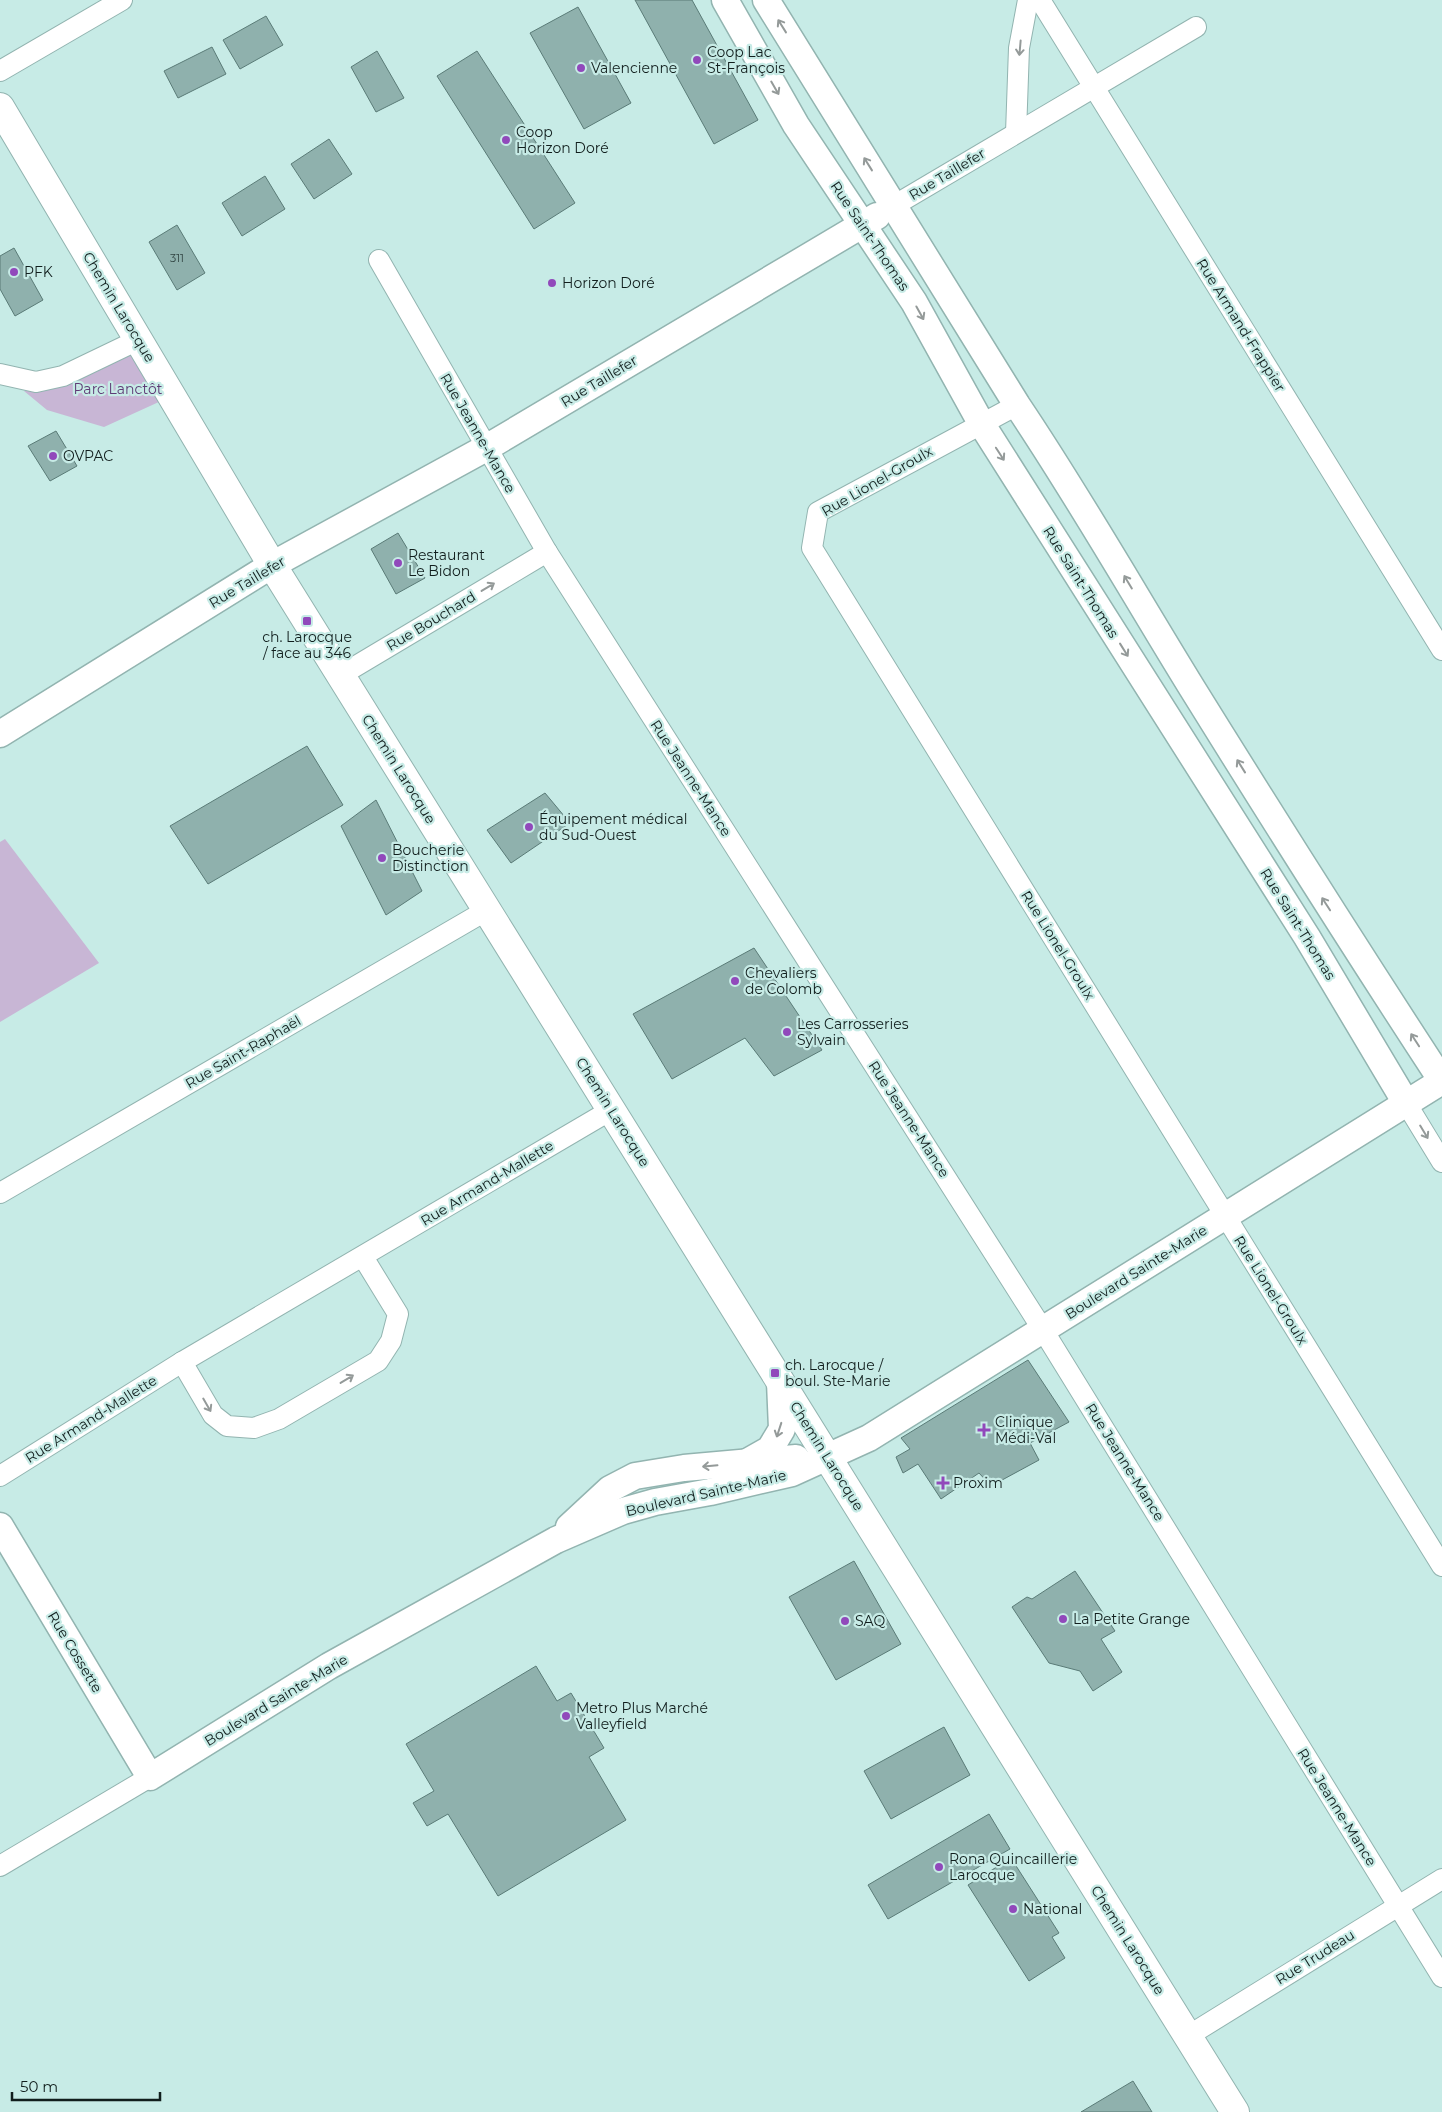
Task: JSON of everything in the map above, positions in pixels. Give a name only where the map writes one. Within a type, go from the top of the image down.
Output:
[{"type":"main road","name":"Chemin Larocque","points":[[0,107],[272,565],[1235,2112]]},
{"type":"street","points":[[0,70],[122,0]]},
{"type":"street","name":"Rue Saint-Thomas","points":[[725,0],[796,125],[914,302],[981,423],[1307,937],[1442,1162]]},
{"type":"street","points":[[766,0],[1017,405],[1058,465],[1191,687],[1325,902],[1442,1081]]},
{"type":"street","points":[[1016,133],[1019,48],[1028,0]]},
{"type":"street","name":"Rue Armand-Frappier","points":[[1040,0],[1442,650]]},
{"type":"street","name":"Rue Taillefer","points":[[0,734],[272,565],[486,448],[1196,26]]},
{"type":"street","name":"Rue Jeanne-Mance","points":[[379,260],[547,552],[1043,1330],[1442,1977]]},
{"type":"street","points":[[0,374],[36,382],[63,376],[138,340]]},
{"type":"street","name":"Rue Lionel-Groulx","points":[[1017,405],[818,512],[812,548],[1442,1566]]},
{"type":"street","name":"Rue Bouchard","points":[[341,675],[547,552]]},
{"type":"street","name":"Rue Saint-Raphaël","points":[[0,1194],[487,910]]},
{"type":"street","name":"Boulevard Sainte-Marie","points":[[0,1866],[150,1777],[329,1666],[556,1540],[623,1512],[654,1502],[710,1492],[792,1473],[869,1438],[1442,1081]]},
{"type":"street","name":"Rue Armand-Mallette","points":[[0,1476],[182,1362],[611,1110]]},
{"type":"street","points":[[182,1362],[213,1415],[227,1426],[254,1428],[279,1419],[378,1360],[391,1342],[398,1314],[362,1257]]},
{"type":"street","points":[[745,1463],[770,1449],[782,1429],[780,1382]]},
{"type":"street","name":"Boulevard Sainte-Marie","points":[[556,1540],[610,1489],[635,1476],[684,1468],[796,1458],[828,1458]]},
{"type":"street","name":"Rue Cossette","points":[[0,1526],[150,1777]]},
{"type":"street","name":"Rue Trudeau","points":[[1188,2036],[1442,1879]]},
{"type":"green space","name":"Parc Lanctôt","points":[[129,350],[161,401],[104,427],[47,410],[24,391],[67,383]]},
{"type":"green space","points":[[5,839],[99,963],[0,1022],[0,842]]},
{"type":"building","name":"Coop Lac St-François","points":[[635,0],[692,0],[758,120],[714,144]]},
{"type":"building","name":"Valencienne","points":[[578,7],[631,103],[584,129],[530,33]]},
{"type":"building","points":[[266,16],[283,45],[240,69],[223,40]]},
{"type":"building","points":[[212,47],[226,74],[178,98],[164,71]]},
{"type":"building","points":[[377,51],[404,98],[376,112],[351,67]]},
{"type":"building","name":"Coop Horizon Doré","points":[[477,51],[575,203],[534,229],[437,76]]},
{"type":"building","points":[[329,139],[352,174],[314,199],[291,164]]},
{"type":"building","points":[[265,176],[285,209],[242,236],[222,203]]},
{"type":"building","points":[[177,225],[205,273],[177,290],[149,242]]},
{"type":"building","name":"PFK","points":[[14,248],[43,300],[15,316],[0,289],[0,256]]},
{"type":"building","name":"OVPAC","points":[[56,431],[77,466],[50,481],[28,446]]},
{"type":"building","name":"Restaurant Le Bidon","points":[[398,533],[425,578],[396,594],[371,549]]},
{"type":"building","points":[[307,746],[343,805],[208,884],[170,826]]},
{"type":"building","name":"Équipement médical du Sud-Ouest","points":[[545,793],[570,823],[511,863],[487,830]]},
{"type":"building","name":"Boucherie Distinction","points":[[376,800],[422,891],[386,915],[341,826]]},
{"type":"building","name":"Chevaliers de Colomb","points":[[754,948],[822,1050],[774,1076],[745,1038],[672,1079],[633,1014]]},
{"type":"building","name":"Clinique Médi-Val","points":[[1028,1360],[1069,1422],[1030,1443],[1039,1460],[991,1486],[979,1473],[941,1499],[918,1464],[903,1473],[896,1457],[910,1449],[901,1438]]},
{"type":"building","name":"SAQ","points":[[854,1561],[901,1644],[836,1680],[789,1597]]},
{"type":"building","name":"La Petite Grange","points":[[1075,1571],[1115,1631],[1101,1639],[1122,1672],[1093,1691],[1080,1671],[1049,1663],[1012,1607],[1027,1597],[1032,1599]]},
{"type":"building","points":[[536,1666],[557,1701],[571,1693],[604,1748],[589,1757],[626,1820],[498,1896],[448,1814],[427,1826],[413,1803],[434,1791],[406,1744]]},
{"type":"building","points":[[944,1727],[970,1775],[891,1819],[864,1771]]},
{"type":"building","name":"Rona Quincaillerie Larocque","points":[[989,1814],[1010,1849],[888,1919],[868,1885]]},
{"type":"building","name":"National","points":[[1011,1858],[1059,1933],[1052,1937],[1065,1958],[1029,1981],[968,1885]]},
{"type":"building","points":[[1133,2081],[1152,2112],[1081,2112]]},
{"type":"place","name":"Coop Lac St-François","points":[[697,60]]},
{"type":"place","name":"Valencienne","points":[[581,68]]},
{"type":"place","name":"Coop Horizon Doré","points":[[506,140]]},
{"type":"place","name":"PFK","points":[[14,272]]},
{"type":"place","name":"Horizon Doré","points":[[552,283]]},
{"type":"place","name":"OVPAC","points":[[53,456]]},
{"type":"place","name":"Restaurant Le Bidon","points":[[398,563]]},
{"type":"place","name":"ch. Larocque / face au 346","points":[[307,621]]},
{"type":"place","name":"Équipement médical du Sud-Ouest","points":[[529,827]]},
{"type":"place","name":"Boucherie Distinction","points":[[382,858]]},
{"type":"place","name":"Chevaliers de Colomb","points":[[735,981]]},
{"type":"place","name":"Les Carrosseries Sylvain","points":[[787,1032]]},
{"type":"place","name":"ch. Larocque / boul. Ste-Marie","points":[[775,1373]]},
{"type":"place","name":"Clinique Médi-Val","points":[[984,1430]]},
{"type":"place","name":"Proxim","points":[[943,1483]]},
{"type":"place","name":"La Petite Grange","points":[[1063,1619]]},
{"type":"place","name":"SAQ","points":[[845,1621]]},
{"type":"place","name":"Metro Plus Marché Valleyfield","points":[[566,1716]]},
{"type":"place","name":"Rona Quincaillerie Larocque","points":[[939,1867]]},
{"type":"place","name":"National","points":[[1013,1909]]}]
